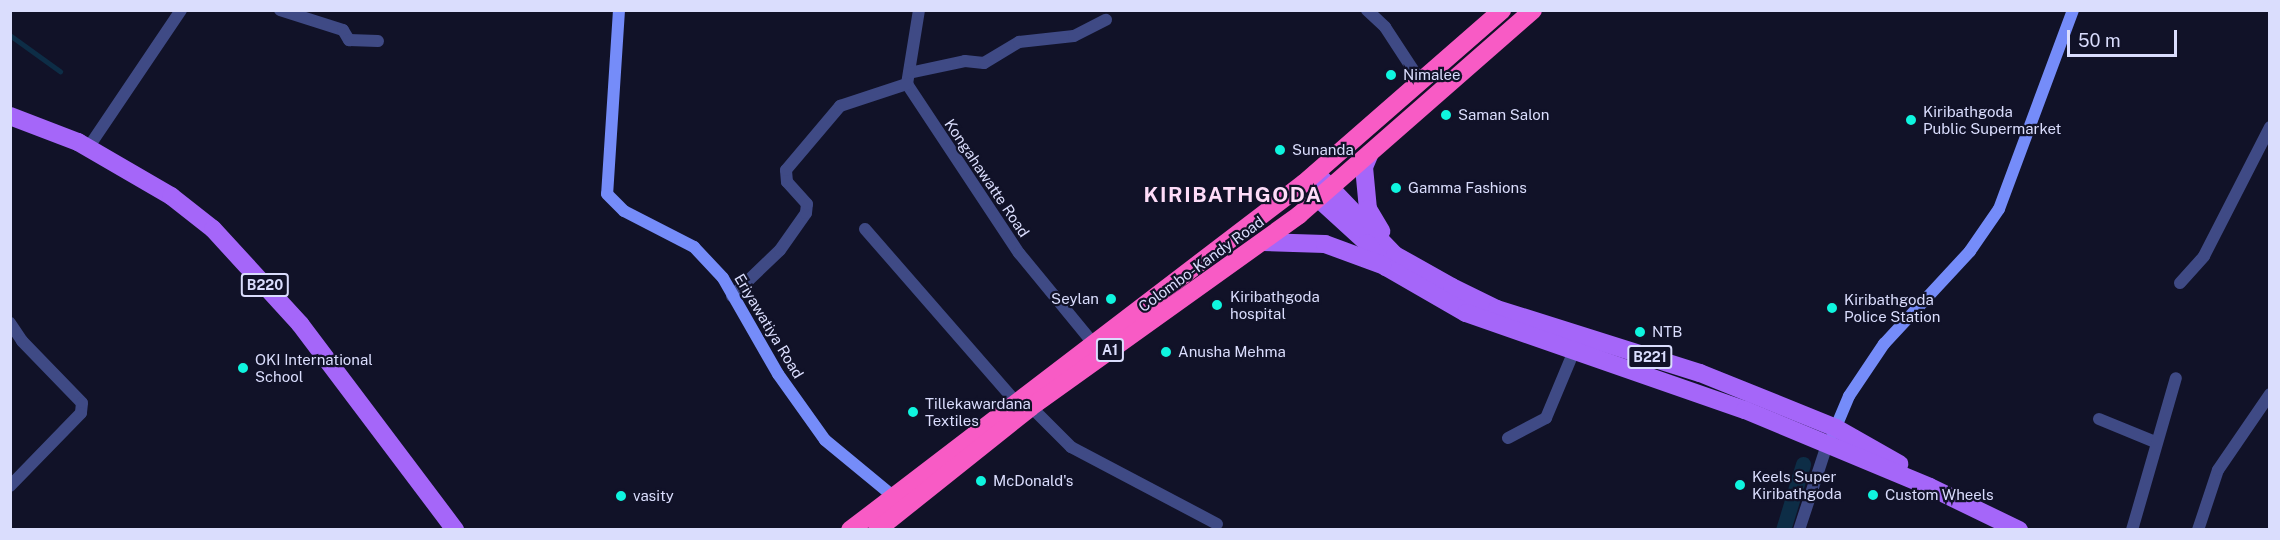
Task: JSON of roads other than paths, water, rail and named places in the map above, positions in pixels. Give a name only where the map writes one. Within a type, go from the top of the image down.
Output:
[{"type":"highway","name":"Colombo-Kandy Road","points":[[850,530],[899,501],[1023,404],[1094,343],[1359,139],[1419,79],[1502,10]]},
{"type":"highway","name":"Colombo-Kandy Road","points":[[1023,404],[1263,242],[1325,193],[1533,10]]},
{"type":"highway","name":"Colombo-Kandy Road","points":[[877,530],[899,501]]},
{"type":"main road","name":"B220","points":[[10,116],[88,148],[171,196],[213,229],[300,324],[455,530]]},
{"type":"main road","points":[[1371,153],[1364,167],[1368,209],[1391,261]]},
{"type":"main road","name":"B221","points":[[1310,178],[1391,261],[1466,313],[1745,410],[1930,487],[2011,526]]},
{"type":"main road","points":[[1263,242],[1325,244],[1391,261]]},
{"type":"main road","name":"B221","points":[[1391,261],[1497,309],[1700,373],[1836,428],[2011,526]]},
{"type":"street","points":[[88,148],[180,10]]},
{"type":"street","points":[[280,10],[343,30],[349,40],[378,41]]},
{"type":"street","name":"Eriyawatiya Road","points":[[620,10],[607,194],[624,211],[694,247],[723,278],[778,374],[825,440],[899,501]]},
{"type":"street","points":[[908,78],[919,10]]},
{"type":"street","points":[[1367,10],[1385,27]]},
{"type":"street","points":[[1378,10],[1385,27],[1419,79]]},
{"type":"street","points":[[1799,530],[1827,445],[1849,396],[1884,344],[1970,251],[1999,209],[2073,10]]},
{"type":"street","points":[[732,296],[780,250],[806,213],[807,204],[788,182],[786,170],[840,106],[908,78],[965,61],[984,63],[1019,42],[1074,36],[1106,20]]},
{"type":"street","name":"Kongahawatte Road","points":[[908,78],[1018,253],[1094,343]]},
{"type":"street","points":[[2180,283],[2204,256],[2270,127]]},
{"type":"street","points":[[865,229],[1023,404],[1071,447],[1217,524]]},
{"type":"street","points":[[10,323],[22,341],[82,403],[81,413],[10,486]]},
{"type":"street","points":[[1508,438],[1546,418],[1574,351]]},
{"type":"street","points":[[2132,530],[2155,442],[2176,378]]},
{"type":"street","points":[[2198,530],[2218,470],[2270,394]]},
{"type":"street","points":[[2099,418],[2155,442]]},
{"type":"waterway","points":[[10,35],[60,71]]},
{"type":"waterway","points":[[1783,530],[1803,464]]},
{"type":"place","name":"Nimalee","points":[[1391,75]]},
{"type":"place","name":"Saman Salon","points":[[1446,115]]},
{"type":"place","name":"Kiribathgoda Public Supermarket","points":[[1911,120]]},
{"type":"place","name":"Sunanda","points":[[1280,150]]},
{"type":"place","name":"Gamma Fashions","points":[[1396,188]]},
{"type":"place","name":"Seylan","points":[[1111,299]]},
{"type":"place","name":"Kiribathgoda hospital","points":[[1217,305]]},
{"type":"place","name":"Kiribathgoda Police Station","points":[[1832,308]]},
{"type":"place","name":"NTB","points":[[1640,332]]},
{"type":"place","name":"Anusha Mehma","points":[[1166,352]]},
{"type":"place","name":"OKI International School","points":[[243,368]]},
{"type":"place","name":"Tillekawardana Textiles","points":[[913,412]]},
{"type":"place","name":"McDonald's","points":[[981,481]]},
{"type":"place","name":"Keels Super Kiribathgoda","points":[[1740,485]]},
{"type":"place","name":"Custom Wheels","points":[[1873,495]]},
{"type":"place","name":"vasity","points":[[621,496]]},
{"type":"district","name":"KIRIBATHGODA","points":[[1233,195]]}]
